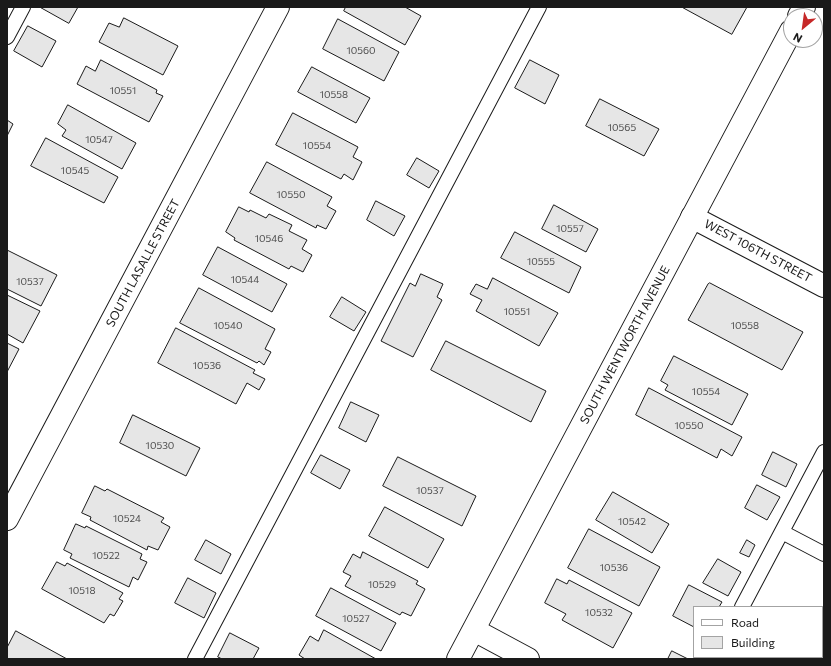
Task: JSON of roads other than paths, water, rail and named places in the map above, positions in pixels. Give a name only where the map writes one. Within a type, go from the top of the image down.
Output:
[{"type":"street","name":"SOUTH LASALLE STREET","points":[[7,519],[278,7]]},
{"type":"street","name":"SOUTH WENTWORTH AVENUE","points":[[458,659],[783,46]]},
{"type":"street","name":"WEST 106TH STREET","points":[[692,217],[824,286]]},
{"type":"street","points":[[474,630],[528,659]]},
{"type":"lane","points":[[7,37],[23,7]]},
{"type":"lane","points":[[195,659],[539,7]]},
{"type":"lane","points":[[743,606],[824,452]]},
{"type":"lane","points":[[782,532],[824,554]]}]
